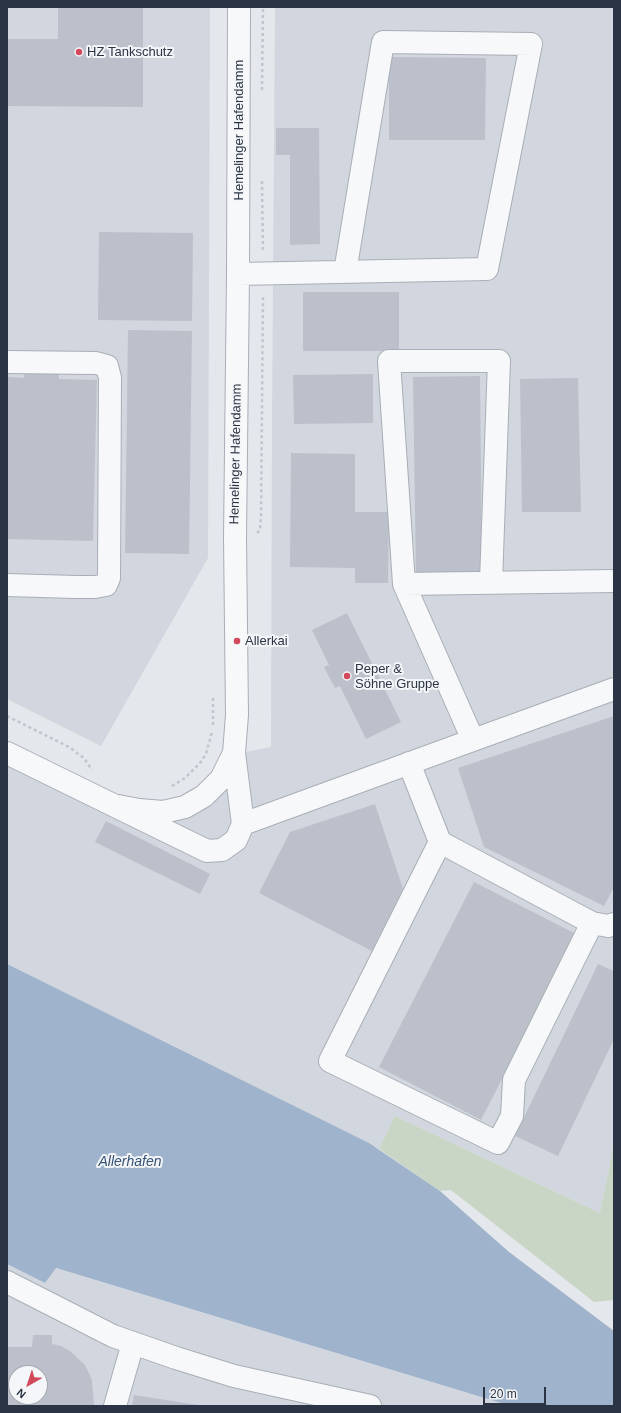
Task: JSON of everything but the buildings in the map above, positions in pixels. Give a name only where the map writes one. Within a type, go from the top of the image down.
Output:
[{"type":"street","name":"Hemelinger Hafendamm","points":[[113,805],[139,810],[163,812],[185,807],[204,796],[222,779],[234,754],[237,715],[235,538],[239,7]]},
{"type":"street","points":[[238,274],[346,272],[487,269],[530,44],[383,42],[346,272]]},
{"type":"street","points":[[473,740],[404,584],[389,361],[500,361],[491,582]]},
{"type":"street","points":[[7,362],[96,363],[107,366],[110,378],[109,578],[106,585],[88,587],[7,585]]},
{"type":"street","points":[[404,584],[614,581]]},
{"type":"street","points":[[243,824],[614,689]]},
{"type":"street","points":[[7,753],[207,851],[222,850],[236,840],[243,824],[234,754]]},
{"type":"street","points":[[409,763],[440,842],[592,924],[608,926],[614,924]]},
{"type":"street","points":[[440,842],[330,1061],[498,1143],[512,1116],[514,1080],[592,924]]},
{"type":"street","points":[[7,1282],[113,1336],[133,1343],[234,1376],[370,1406]]},
{"type":"street","points":[[115,1406],[133,1343]]},
{"type":"shaded area","points":[[7,7],[210,7],[208,558],[101,746],[7,699]]},
{"type":"shaded area","points":[[275,7],[614,7],[614,1144],[600,1213],[395,1116],[379,1149],[7,965],[7,751],[171,816],[240,753],[271,747]]},
{"type":"shaded area","points":[[7,1264],[45,1283],[55,1268],[511,1406],[7,1406]]},
{"type":"green space","points":[[395,1116],[600,1213],[614,1144],[614,1300],[594,1302],[451,1190],[440,1191],[379,1149]]},
{"type":"water","name":"Allerhafen","points":[[7,964],[369,1143],[440,1191],[509,1252],[614,1331],[614,1406],[511,1406],[56,1268],[45,1283],[7,1264]]},
{"type":"place","name":"HZ Tankschutz","points":[[79,52]]},
{"type":"place","name":"Allerkai","points":[[237,641]]},
{"type":"place","name":"Peper & Söhne Gruppe","points":[[347,676]]}]
